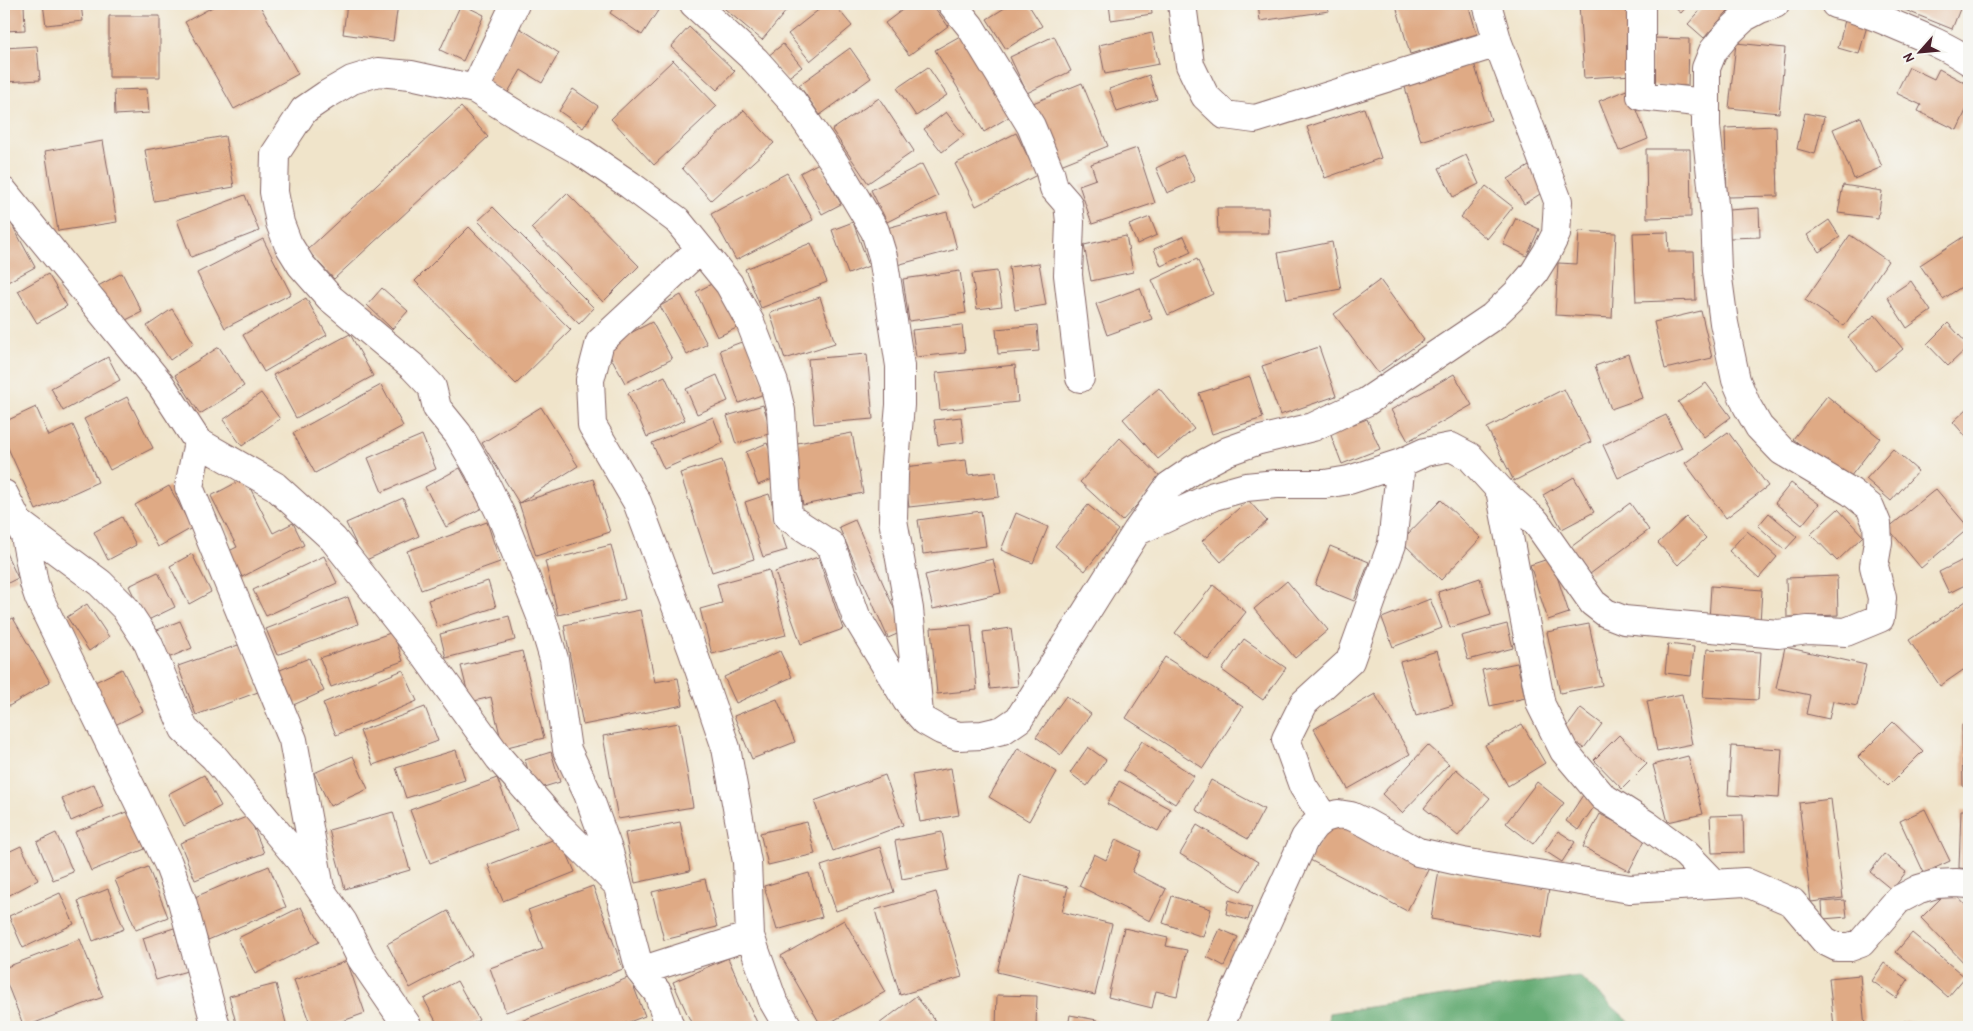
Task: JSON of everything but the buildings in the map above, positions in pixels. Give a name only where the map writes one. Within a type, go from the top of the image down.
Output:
[{"type":"street","points":[[475,89],[515,4]]},
{"type":"street","points":[[694,4],[755,60],[792,101],[834,162],[875,230],[883,257],[900,366],[900,405],[894,474],[893,520],[909,609],[920,714]]},
{"type":"street","points":[[952,4],[970,26],[1031,126],[1050,172],[1054,188],[1068,204],[1070,222],[1068,275],[1080,378]]},
{"type":"street","points":[[1182,4],[1190,65],[1204,96],[1225,114],[1255,119],[1498,43]]},
{"type":"street","points":[[670,1027],[658,993],[640,971],[609,852],[588,794],[567,750],[554,659],[542,619],[501,514],[458,434],[437,408],[432,387],[413,367],[330,298],[301,264],[288,244],[280,223],[274,192],[275,154],[304,110],[352,80],[378,72],[411,75],[475,89],[580,150],[677,220],[729,284],[750,322],[774,383],[781,411],[788,517],[831,546],[856,616],[907,702],[925,721],[958,736],[982,735],[1003,730],[1019,719],[1136,531],[1169,486],[1194,469],[1228,451],[1256,441],[1313,427],[1366,402],[1492,316],[1517,293],[1534,273],[1548,252],[1556,234],[1558,201],[1498,43],[1487,4]]},
{"type":"street","points":[[1641,4],[1641,96],[1706,103]]},
{"type":"street","points":[[1136,531],[1214,496],[1246,487],[1278,484],[1325,484],[1349,480],[1401,463],[1425,452],[1451,447],[1470,457],[1500,490],[1536,522],[1593,603],[1606,613],[1624,620],[1778,634],[1808,630],[1846,632],[1880,618],[1882,598],[1874,566],[1878,542],[1877,524],[1870,507],[1851,492],[1782,451],[1760,427],[1747,406],[1736,380],[1724,322],[1717,271],[1715,214],[1706,126],[1706,68],[1713,51],[1728,33],[1745,18],[1760,9],[1776,4]]},
{"type":"street","points":[[1835,4],[1855,8],[1950,48],[1969,61]]},
{"type":"street","points":[[4,192],[161,385],[198,442],[275,486],[333,538],[424,654],[499,758],[556,823],[617,884]]},
{"type":"street","points":[[700,249],[600,342],[590,380],[592,425],[637,502],[726,748],[747,862],[750,936],[773,1001],[788,1027]]},
{"type":"street","points":[[198,442],[189,487],[293,740],[320,888]]},
{"type":"street","points":[[1324,818],[1302,786],[1286,740],[1304,703],[1350,661],[1392,544],[1401,463]]},
{"type":"street","points":[[1500,490],[1541,705],[1564,750],[1603,798],[1647,825],[1686,854],[1714,883]]},
{"type":"street","points":[[4,494],[19,523],[28,550],[39,598],[171,871],[182,901],[216,1027]]},
{"type":"street","points":[[19,523],[100,583],[126,608],[148,643],[184,729],[220,765],[299,859],[343,922],[361,958],[408,1027]]},
{"type":"street","points":[[1219,1027],[1305,838],[1314,826],[1324,818],[1338,814],[1351,816],[1418,852],[1464,862],[1630,889],[1745,882],[1792,902],[1825,942],[1837,947],[1850,947],[1861,943],[1898,900],[1912,892],[1936,884],[1969,884]]},
{"type":"street","points":[[640,971],[750,936]]},
{"type":"green space","points":[[1579,976],[1635,1027],[1327,1027],[1329,1013]]}]
